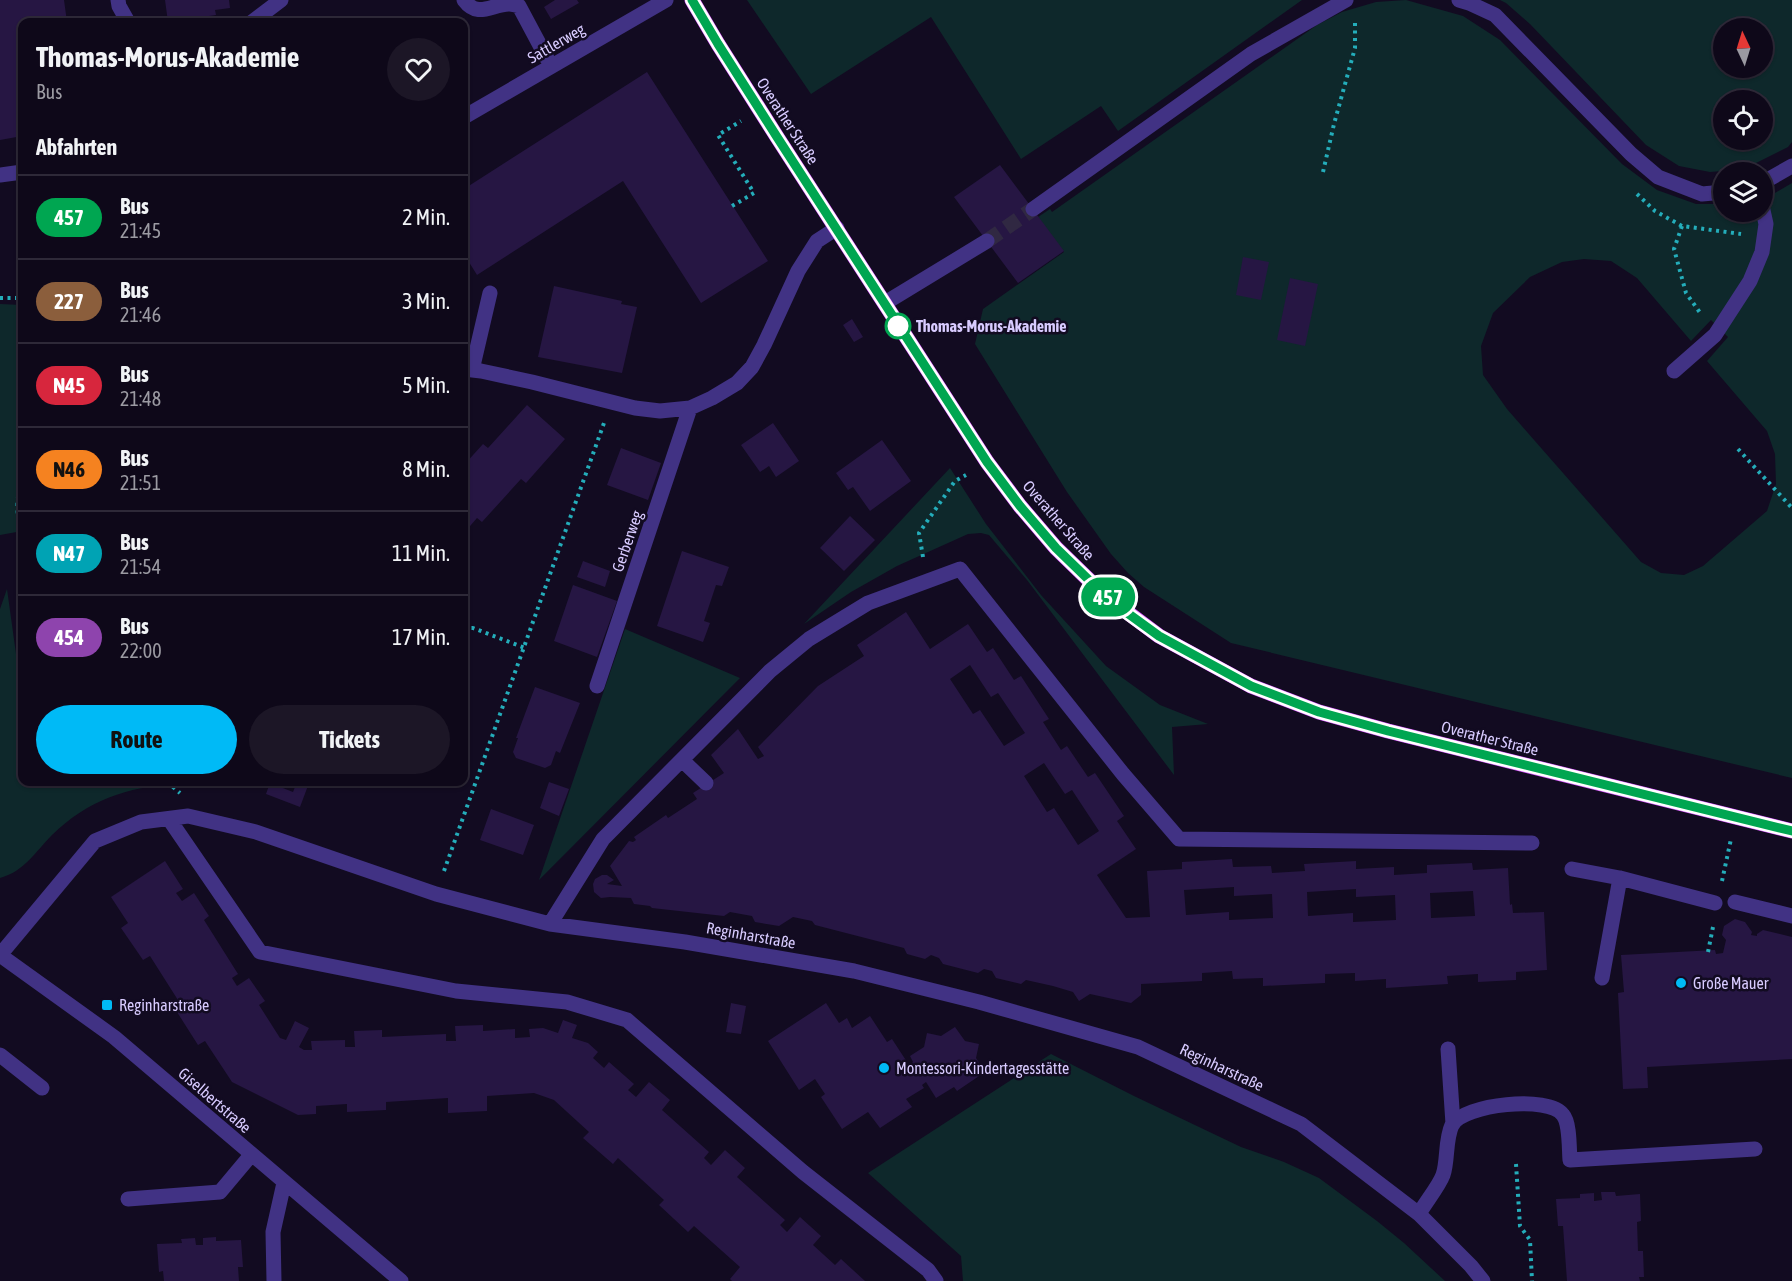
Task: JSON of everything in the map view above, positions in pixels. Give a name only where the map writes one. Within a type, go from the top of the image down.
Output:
[{"type":"main road","name":"Overather Straße","points":[[692,0],[759,110],[968,433],[1020,506],[1056,548],[1126,612],[1159,636],[1251,686],[1319,712],[1792,831]]},
{"type":"street","points":[[118,0],[126,18]]},
{"type":"street","points":[[257,18],[281,0]]},
{"type":"street","points":[[464,0],[483,11],[509,4],[519,6],[551,66]]},
{"type":"street","name":"Sattlerweg","points":[[468,115],[666,0]]},
{"type":"street","points":[[1033,209],[1251,54],[1346,0]]},
{"type":"street","points":[[1459,0],[1495,15],[1631,154],[1658,177],[1702,194],[1713,193]]},
{"type":"street","points":[[1773,177],[1792,166]]},
{"type":"street","points":[[0,175],[18,173]]},
{"type":"street","points":[[1674,371],[1715,335],[1750,281],[1762,252],[1766,222]]},
{"type":"street","points":[[490,292],[468,369],[532,382],[634,408],[660,411],[690,408],[737,383],[752,367],[798,271],[817,241],[837,228]]},
{"type":"street","points":[[885,303],[987,242]]},
{"type":"street","name":"Gerberweg","points":[[597,686],[690,408]]},
{"type":"street","points":[[550,924],[603,839],[770,672],[808,639],[868,603],[960,569],[1123,774],[1179,839],[1532,843]]},
{"type":"street","points":[[682,760],[706,783]]},
{"type":"street","name":"Reginharstraße","points":[[0,955],[95,841],[141,822],[188,816],[256,832],[436,894],[550,924],[685,942],[854,971],[979,1002],[1138,1047],[1301,1124],[1419,1214],[1483,1281]]},
{"type":"street","points":[[169,819],[260,952],[456,991],[567,1002],[627,1020],[803,1172],[928,1270],[936,1281]]},
{"type":"street","points":[[1572,869],[1620,878],[1715,903]]},
{"type":"street","points":[[1602,978],[1620,878]]},
{"type":"street","points":[[1735,902],[1792,916]]},
{"type":"street","name":"Giselbertstraße","points":[[0,955],[114,1037],[401,1281]]},
{"type":"street","points":[[1419,1214],[1443,1175],[1445,1152],[1453,1124],[1448,1049]]},
{"type":"street","points":[[0,1055],[42,1088]]},
{"type":"street","points":[[1453,1124],[1465,1114],[1486,1108],[1528,1104],[1556,1108],[1564,1115],[1570,1160],[1755,1149]]},
{"type":"street","points":[[128,1199],[219,1192],[251,1155]]},
{"type":"street","points":[[274,1281],[273,1232],[284,1182]]},
{"type":"path","points":[[1323,172],[1355,48],[1355,19]]},
{"type":"path","points":[[732,206],[754,193],[718,135],[759,110]]},
{"type":"path","points":[[1682,226],[1674,249],[1686,293],[1715,335]]},
{"type":"path","points":[[0,298],[18,298]]},
{"type":"path","points":[[436,894],[611,403]]},
{"type":"path","points":[[1738,449],[1792,508]]},
{"type":"path","points":[[920,545],[919,533],[955,481]]},
{"type":"path","points":[[18,500],[16,513],[18,521]]},
{"type":"path","points":[[468,628],[525,648]]},
{"type":"path","points":[[1516,1164],[1520,1226],[1530,1240],[1532,1281]]},
{"type":"green space","points":[[747,0],[1302,0],[1118,131],[1101,106],[1021,159],[931,17],[811,94]]},
{"type":"green space","points":[[1406,0],[1463,16],[1500,40],[1622,164],[1657,190],[1696,204],[1713,204],[1713,222],[1773,222],[1773,194],[1792,183],[1792,778],[1231,643],[1144,587],[1111,554],[1067,492],[975,344],[983,309],[1064,252],[1038,217],[1050,209],[1052,212],[1317,25],[1342,12],[1376,2]],"holes":[[[1584,259],[1611,261],[1637,278],[1691,341],[1711,320],[1728,337],[1707,361],[1767,431],[1775,454],[1776,484],[1767,511],[1703,566],[1684,575],[1661,573],[1641,562],[1507,409],[1483,375],[1481,346],[1493,313],[1530,277],[1562,262]]]},
{"type":"green space","points":[[1500,0],[1792,0],[1792,142],[1788,147],[1758,162],[1713,162],[1713,172],[1679,166],[1646,145],[1530,24]]},
{"type":"green space","points":[[0,304],[18,305],[18,532],[0,535]]},
{"type":"green space","points":[[950,468],[986,524],[1041,595],[1106,666],[1160,705],[1208,724],[1172,727],[1174,775],[1027,580],[989,535],[968,534],[897,566],[851,592],[804,624]]},
{"type":"green space","points":[[7,589],[18,668],[18,786],[158,786],[125,792],[94,804],[52,835],[23,866],[0,878],[0,609]]},
{"type":"green space","points":[[625,629],[740,678],[539,880]]},
{"type":"green space","points":[[1051,1054],[1241,1147],[1284,1162],[1319,1178],[1404,1243],[1445,1281],[963,1281],[961,1256],[868,1173]]},
{"type":"building","points":[[0,0],[64,0],[66,18],[18,18],[18,137],[0,140]]},
{"type":"building","points":[[165,0],[229,0],[230,8],[215,10],[216,15],[167,18]]},
{"type":"building","points":[[555,0],[577,0],[579,3],[551,19],[544,7]]},
{"type":"building","points":[[647,72],[768,261],[701,303],[623,181],[477,275],[468,260],[468,186]]},
{"type":"building","points":[[1000,165],[1064,251],[1018,283],[954,197]]},
{"type":"building","points":[[1243,257],[1269,262],[1261,300],[1236,295]]},
{"type":"building","points":[[1290,278],[1318,284],[1305,346],[1277,340]]},
{"type":"building","points":[[554,286],[622,301],[621,304],[637,307],[622,373],[538,357]]},
{"type":"building","points":[[852,319],[863,337],[854,342],[843,325]]},
{"type":"building","points":[[527,405],[565,439],[526,483],[521,479],[482,522],[477,518],[468,528],[468,461],[483,444],[488,448]]},
{"type":"building","points":[[773,423],[799,461],[776,477],[769,466],[760,472],[741,445]]},
{"type":"building","points":[[882,440],[911,481],[870,511],[853,487],[848,490],[836,473]]},
{"type":"building","points":[[621,448],[661,463],[648,500],[607,485]]},
{"type":"building","points":[[850,516],[875,540],[844,571],[820,548]]},
{"type":"building","points":[[682,551],[729,567],[722,586],[716,585],[704,621],[710,623],[703,642],[657,626]]},
{"type":"building","points":[[583,561],[610,571],[605,587],[577,577]]},
{"type":"building","points":[[573,585],[617,601],[597,657],[554,641]]},
{"type":"building","points":[[906,612],[930,649],[968,624],[987,652],[993,648],[1014,680],[1021,676],[1049,719],[1043,722],[1061,750],[1067,746],[1088,777],[1095,773],[1124,816],[1117,821],[1136,849],[1097,875],[1126,918],[1150,917],[1147,871],[1182,869],[1182,862],[1232,859],[1233,867],[1271,866],[1272,873],[1305,871],[1304,864],[1356,861],[1356,869],[1394,867],[1394,875],[1427,873],[1427,865],[1472,863],[1473,870],[1508,868],[1510,905],[1512,904],[1513,913],[1544,912],[1547,970],[1516,972],[1516,980],[1478,982],[1478,974],[1447,976],[1448,984],[1386,988],[1386,979],[1355,981],[1355,973],[1325,974],[1325,983],[1263,986],[1263,978],[1233,979],[1232,971],[1202,973],[1202,981],[1141,984],[1141,995],[1131,1003],[1090,994],[1079,1001],[1073,992],[1053,986],[1026,980],[1021,984],[996,978],[992,971],[984,969],[978,973],[943,964],[939,958],[931,955],[925,959],[907,954],[904,948],[815,925],[812,921],[793,917],[779,926],[755,922],[752,916],[730,912],[724,916],[652,908],[634,904],[631,898],[601,898],[594,892],[595,879],[602,875],[607,875],[614,880],[607,884],[622,886],[610,866],[629,841],[633,842],[636,840],[634,837],[666,815],[668,818],[697,799],[693,793],[724,773],[711,755],[738,729],[758,759],[764,756],[758,747],[818,686],[864,656],[857,645]],"holes":[[[970,665],[991,697],[998,693],[1025,733],[1004,746],[980,710],[973,714],[950,679]],[[1044,763],[1065,794],[1072,790],[1099,831],[1078,845],[1054,808],[1047,812],[1024,776]],[[1234,887],[1234,896],[1272,894],[1273,918],[1229,920],[1229,912],[1186,915],[1184,890]],[[1356,889],[1356,897],[1395,895],[1396,920],[1353,922],[1353,913],[1308,916],[1307,892]],[[1473,891],[1475,916],[1431,918],[1430,893]]]},
{"type":"building","points":[[535,687],[580,703],[560,753],[556,751],[551,765],[545,768],[516,758],[513,752]]},
{"type":"building","points":[[549,782],[569,789],[559,816],[540,808]]},
{"type":"building","points":[[269,786],[278,786],[293,792],[295,786],[308,786],[300,807],[266,794]]},
{"type":"building","points":[[491,809],[534,825],[523,855],[480,840]]},
{"type":"building","points":[[165,861],[183,889],[176,893],[182,901],[194,893],[209,916],[204,920],[238,974],[232,978],[237,986],[249,978],[265,1001],[259,1005],[280,1038],[286,1040],[295,1021],[309,1028],[299,1047],[304,1050],[312,1050],[311,1041],[345,1040],[345,1047],[355,1047],[354,1031],[382,1030],[382,1037],[446,1034],[446,1041],[456,1041],[455,1026],[483,1025],[483,1031],[515,1029],[515,1038],[530,1037],[529,1029],[543,1028],[558,1033],[563,1020],[577,1025],[572,1038],[588,1043],[598,1052],[593,1058],[604,1068],[609,1062],[634,1084],[628,1090],[636,1097],[649,1082],[670,1100],[662,1110],[709,1152],[704,1158],[711,1165],[725,1150],[745,1168],[737,1177],[785,1220],[780,1225],[787,1232],[800,1217],[821,1236],[813,1245],[835,1265],[841,1259],[865,1281],[732,1281],[730,1279],[740,1267],[694,1226],[688,1232],[659,1205],[664,1200],[618,1158],[613,1164],[583,1138],[589,1132],[554,1100],[534,1093],[487,1096],[487,1111],[448,1113],[448,1098],[386,1102],[386,1110],[347,1112],[347,1104],[316,1106],[316,1114],[298,1115],[232,1082],[205,1041],[198,1045],[177,1012],[183,1008],[150,956],[143,960],[121,928],[128,923],[111,897]]},
{"type":"building","points":[[1735,919],[1745,922],[1752,932],[1751,935],[1757,936],[1763,930],[1792,937],[1792,1059],[1647,1067],[1648,1088],[1623,1089],[1618,993],[1624,992],[1621,955],[1715,950],[1716,954],[1723,953],[1726,940],[1722,935],[1724,926]]},
{"type":"building","points":[[731,1003],[746,1006],[741,1034],[726,1032]]},
{"type":"building","name":"Montessori-Kindertagesstätte","points":[[826,1003],[839,1023],[847,1018],[852,1028],[870,1016],[887,1042],[892,1039],[909,1065],[913,1062],[910,1056],[924,1047],[927,1033],[941,1036],[955,1027],[965,1041],[979,1044],[976,1058],[985,1072],[957,1091],[954,1087],[936,1098],[926,1082],[922,1085],[924,1088],[906,1099],[912,1107],[880,1128],[868,1112],[842,1129],[821,1097],[825,1094],[815,1079],[799,1090],[768,1041]]},
{"type":"building","points":[[1601,1192],[1615,1192],[1616,1196],[1640,1194],[1641,1221],[1637,1222],[1638,1251],[1643,1251],[1644,1277],[1639,1277],[1640,1281],[1567,1281],[1563,1226],[1558,1226],[1556,1199],[1580,1198],[1580,1194],[1594,1193],[1594,1201],[1602,1200]]},
{"type":"building","points":[[216,1237],[216,1241],[241,1240],[243,1267],[238,1267],[239,1281],[164,1281],[163,1271],[159,1272],[157,1244],[182,1243],[181,1239],[195,1238],[196,1245],[203,1245],[203,1238]]},
{"type":"tunnel","points":[[987,241],[1033,209]]},
{"type":"bus line","name":"457","points":[[692,0],[777,137],[987,462],[1056,548],[1126,612],[1159,636],[1251,686],[1319,712],[1792,831]]},
{"type":"place","name":"Thomas-Morus-Akademie","points":[[898,326]]},
{"type":"place","name":"Große Mauer","points":[[1681,983]]},
{"type":"place","name":"Reginharstraße","points":[[107,1005]]},
{"type":"place","name":"Montessori-Kindertagesstätte","points":[[884,1068]]}]
